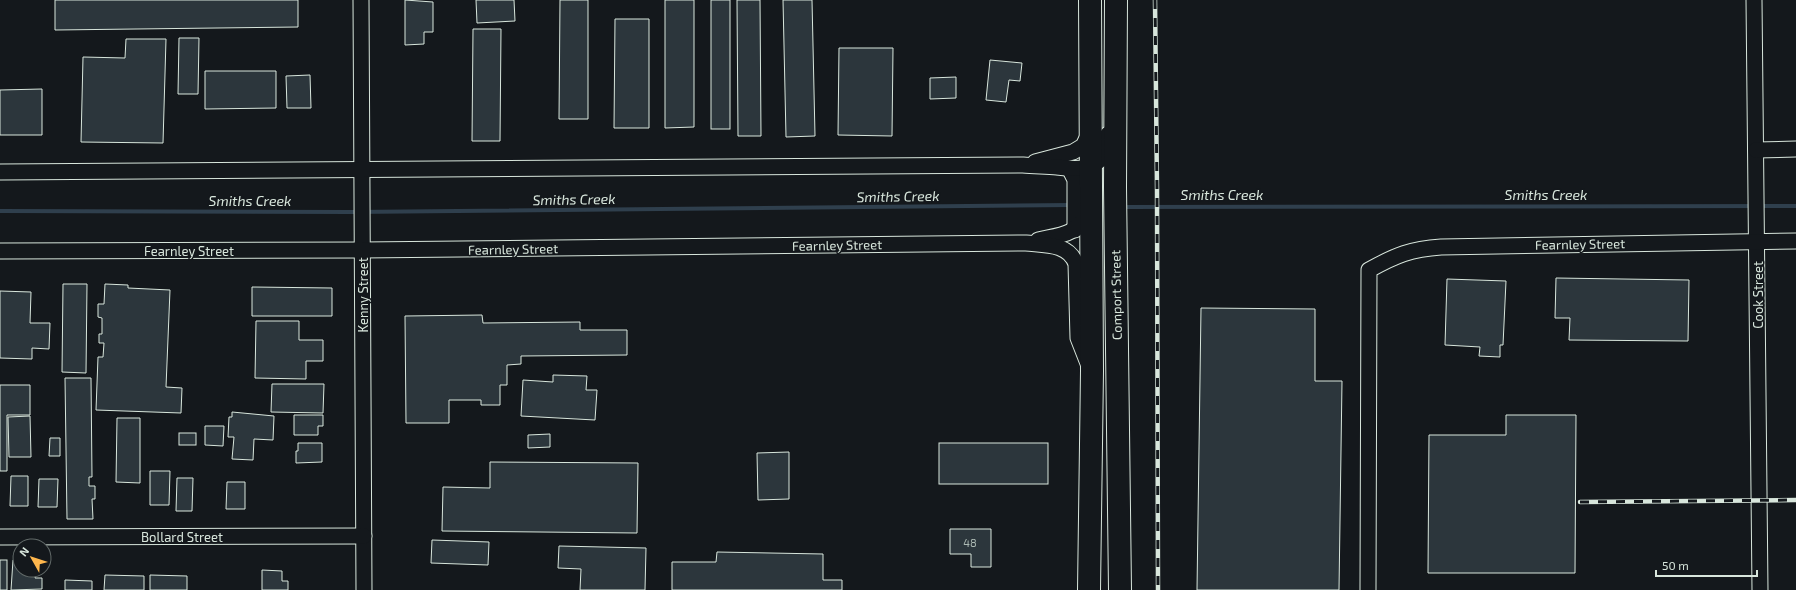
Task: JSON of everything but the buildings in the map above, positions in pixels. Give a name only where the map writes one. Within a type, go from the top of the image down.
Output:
[{"type":"highway","name":"Comport Street","points":[[1089,590],[1092,371],[1084,223],[1090,189],[1080,168],[1090,131],[1090,0]]},
{"type":"highway","name":"Comport Street","points":[[1116,9],[1115,187],[1120,590]]},
{"type":"street","name":"Kenny Street","points":[[361,0],[364,590]]},
{"type":"street","name":"Cook Street","points":[[1754,0],[1760,590]]},
{"type":"street","points":[[0,172],[1023,165],[1080,168],[1101,160],[1107,143],[1107,49],[1116,9]]},
{"type":"street","points":[[1023,165],[1073,152],[1083,146],[1090,131]]},
{"type":"street","points":[[1756,150],[1796,149]]},
{"type":"street","points":[[1080,168],[1075,180],[1084,223]]},
{"type":"street","name":"Fearnley Street","points":[[1026,243],[1070,233],[1084,223]]},
{"type":"street","name":"Fearnley Street","points":[[1368,590],[1369,270],[1400,254],[1418,249],[1441,247],[1796,241]]},
{"type":"street","name":"Fearnley Street","points":[[0,251],[362,250],[1026,243],[1059,247],[1071,254],[1074,259],[1076,264],[1078,338],[1092,371]]},
{"type":"street","name":"Bollard Street","points":[[0,538],[364,536]]},
{"type":"waterway","name":"Smiths Creek","points":[[0,211],[352,212],[1072,205]]},
{"type":"waterway","name":"Smiths Creek","points":[[1122,207],[1796,206]]},
{"type":"railway","points":[[1155,0],[1158,590]]},
{"type":"railway","points":[[1580,502],[1796,500]]}]
